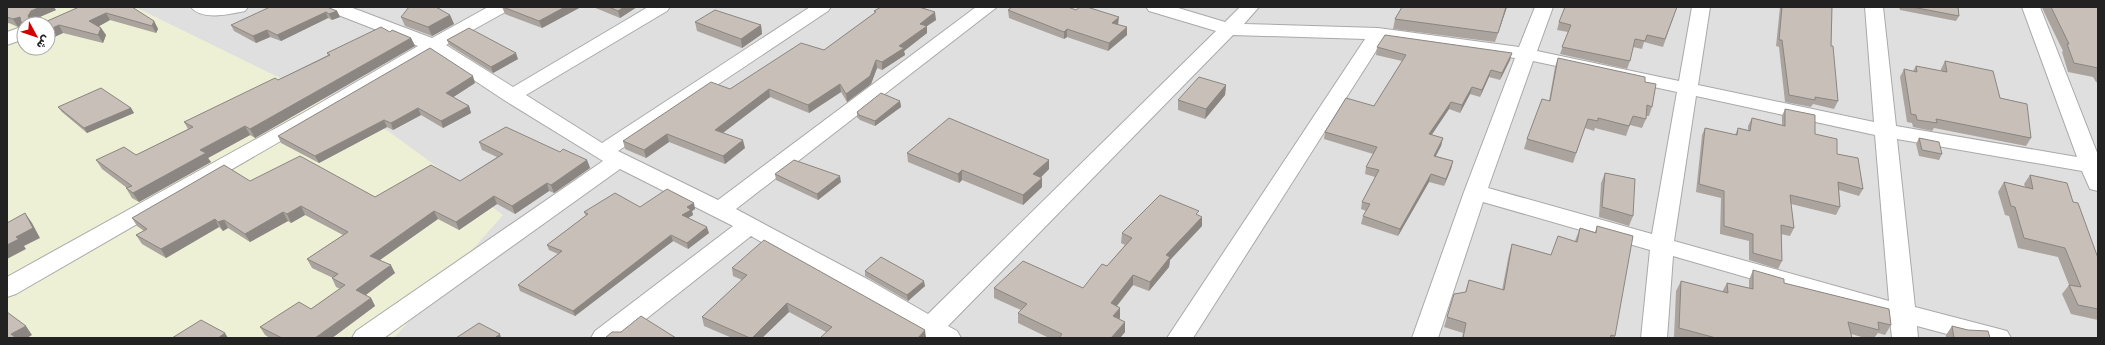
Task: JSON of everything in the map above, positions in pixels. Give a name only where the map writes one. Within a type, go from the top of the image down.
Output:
[{"type":"street","points":[[200,7],[209,10],[239,7]]},
{"type":"street","points":[[334,7],[433,45],[511,96],[610,156],[750,225],[860,286],[939,333],[1250,7]]},
{"type":"street","points":[[362,18],[383,7]]},
{"type":"street","points":[[7,288],[501,7]]},
{"type":"street","points":[[511,96],[661,7]]},
{"type":"street","points":[[365,338],[610,156],[822,7]]},
{"type":"street","points":[[719,210],[988,7]]},
{"type":"street","points":[[1155,7],[1230,29],[1378,34],[1526,54],[1887,131],[2096,172]]},
{"type":"street","points":[[1425,338],[1475,192],[1544,7]]},
{"type":"street","points":[[1654,338],[1662,244],[1701,7]]},
{"type":"street","points":[[1874,7],[1887,131],[1901,313],[1905,338]]},
{"type":"street","points":[[2031,7],[2096,172]]},
{"type":"street","points":[[1180,338],[1378,34]]},
{"type":"street","points":[[1475,192],[1901,313],[1998,338]]},
{"type":"street","points":[[604,338],[750,225]]},
{"type":"shaded area","points":[[7,7],[2098,7],[2098,338],[7,338]]},
{"type":"green space","points":[[7,7],[135,7],[388,131],[503,215],[394,338],[7,338]]},
{"type":"building","points":[[7,7],[40,7],[31,11],[28,16],[16,16],[16,18],[13,19],[7,17]]},
{"type":"building","points":[[79,7],[132,7],[154,21],[152,26],[106,13],[89,21],[101,28],[98,35],[59,25],[56,26],[56,17]]},
{"type":"building","points":[[270,7],[327,7],[337,11],[329,14],[326,12],[277,35],[267,30],[253,36],[231,25]]},
{"type":"building","points":[[409,7],[436,7],[450,15],[428,27],[401,17]]},
{"type":"building","points":[[503,7],[565,7],[539,21]]},
{"type":"building","points":[[609,7],[624,7],[618,11]]},
{"type":"building","points":[[881,7],[919,7],[935,12],[920,24],[927,26],[899,46],[904,48],[882,62],[876,60],[870,76],[846,94],[840,84],[808,105],[769,89],[715,130],[743,140],[723,156],[667,134],[644,150],[623,141],[711,82],[730,89],[801,43],[824,50]]},
{"type":"building","points":[[1012,7],[1068,7],[1076,10],[1080,7],[1087,7],[1119,17],[1112,23],[1127,27],[1109,43],[1067,29],[1064,32],[1008,10]]},
{"type":"building","points":[[1402,7],[1506,7],[1498,33],[1395,19]]},
{"type":"building","points":[[1565,7],[1677,7],[1665,39],[1647,35],[1645,41],[1635,39],[1630,61],[1562,47],[1571,25],[1559,22]]},
{"type":"building","points":[[1782,7],[1832,7],[1831,46],[1833,46],[1838,101],[1815,97],[1815,100],[1789,95],[1782,40],[1779,40]]},
{"type":"building","points":[[1912,7],[1958,7],[1959,16]]},
{"type":"building","points":[[2051,7],[2098,7],[2098,68],[2074,63],[2067,44],[2069,44]]},
{"type":"building","points":[[715,10],[761,25],[741,39],[695,22]]},
{"type":"building","points":[[381,27],[390,32],[392,30],[411,38],[250,129],[245,126],[200,150],[206,153],[133,193],[126,188],[132,186],[96,160],[124,147],[136,155],[193,127],[184,122],[275,78],[278,80],[330,55],[327,53]]},
{"type":"building","points":[[469,28],[516,53],[491,67],[447,40]]},
{"type":"building","points":[[1385,35],[1512,53],[1502,73],[1491,70],[1482,90],[1472,87],[1462,105],[1451,102],[1429,134],[1443,138],[1434,156],[1453,161],[1446,179],[1431,174],[1400,229],[1363,216],[1370,204],[1362,202],[1379,170],[1366,167],[1377,147],[1325,132],[1346,98],[1374,106],[1406,55],[1377,47]]},
{"type":"building","points":[[430,48],[473,76],[446,93],[469,106],[441,121],[418,108],[391,123],[384,120],[315,156],[278,136]]},
{"type":"building","points":[[1558,58],[1645,77],[1645,82],[1656,84],[1652,107],[1647,105],[1646,119],[1633,116],[1629,126],[1598,118],[1598,121],[1588,119],[1576,153],[1527,139],[1542,99],[1550,101]]},
{"type":"building","points":[[1945,61],[1993,71],[2000,98],[2027,104],[2031,138],[1936,119],[1937,123],[1917,120],[1916,115],[1911,114],[1904,69],[1917,72],[1916,66],[1947,72]]},
{"type":"building","points":[[1199,77],[1226,85],[1206,109],[1178,100]]},
{"type":"building","points":[[101,88],[131,108],[84,128],[58,107]]},
{"type":"building","points":[[881,93],[900,101],[875,121],[859,115],[857,112]]},
{"type":"building","points":[[1785,109],[1815,115],[1815,134],[1837,139],[1837,154],[1858,158],[1863,189],[1838,182],[1840,207],[1790,195],[1794,228],[1781,225],[1782,261],[1753,253],[1753,234],[1724,226],[1724,191],[1699,184],[1705,128],[1737,135],[1738,128],[1750,131],[1752,118],[1785,126]]},
{"type":"building","points":[[949,118],[1049,160],[1033,174],[1042,178],[1023,195],[962,170],[958,174],[907,153]]},
{"type":"building","points":[[506,127],[560,152],[563,149],[587,160],[551,185],[547,183],[512,206],[494,196],[456,222],[434,211],[370,256],[391,265],[356,290],[371,298],[315,338],[282,338],[260,327],[299,302],[311,309],[345,285],[332,278],[338,274],[307,259],[348,232],[301,206],[287,214],[283,212],[245,234],[224,220],[218,222],[215,219],[161,249],[136,235],[147,229],[132,218],[224,165],[250,181],[300,156],[375,197],[431,165],[460,181],[503,154],[479,142]]},
{"type":"building","points":[[1919,138],[1939,142],[1942,154],[1922,150]]},
{"type":"building","points":[[794,160],[840,176],[817,194],[775,174]]},
{"type":"building","points":[[1605,173],[1635,179],[1633,216],[1602,207]]},
{"type":"building","points":[[2030,175],[2067,183],[2073,202],[2078,203],[2098,258],[2098,309],[2078,305],[2069,285],[2081,287],[2065,248],[2024,238],[2015,207],[2011,206],[2004,182],[2033,189]]},
{"type":"building","points":[[667,189],[694,203],[687,207],[691,210],[682,215],[707,227],[687,243],[671,235],[573,311],[518,285],[562,251],[547,245],[588,214],[584,212],[615,193],[640,207]]},
{"type":"building","points":[[1160,195],[1199,211],[1196,214],[1202,217],[1166,255],[1170,257],[1150,282],[1133,275],[1111,303],[1120,308],[1113,316],[1125,322],[1111,338],[1059,338],[1062,334],[1018,313],[1027,304],[994,288],[1023,261],[1083,288],[1102,264],[1107,266],[1132,238],[1122,233]]},
{"type":"building","points":[[25,213],[33,228],[16,237],[19,239],[7,245],[7,223]]},
{"type":"building","points":[[1597,226],[1633,236],[1615,336],[1611,335],[1610,338],[1463,338],[1466,323],[1447,317],[1454,294],[1466,292],[1469,280],[1504,290],[1512,244],[1551,255],[1558,236],[1577,242],[1580,228],[1596,233]]},
{"type":"building","points":[[764,240],[925,330],[918,338],[820,338],[832,327],[787,303],[752,338],[702,317],[747,275],[732,268]]},
{"type":"building","points":[[881,257],[924,281],[907,295],[865,271]]},
{"type":"building","points":[[1753,270],[1784,279],[1784,283],[1889,309],[1891,325],[1878,322],[1879,330],[1848,322],[1852,338],[1716,338],[1679,328],[1681,281],[1728,293],[1727,283],[1753,289]]},
{"type":"building","points":[[7,312],[26,326],[11,334],[16,338],[7,338]]},
{"type":"building","points":[[641,316],[676,338],[605,338],[612,332],[621,332]]},
{"type":"building","points":[[201,320],[225,333],[218,338],[172,338]]},
{"type":"building","points":[[479,323],[500,334],[496,337],[499,338],[456,338]]},
{"type":"building","points":[[1952,326],[1968,330],[1988,331],[1990,338],[1954,338]]}]
